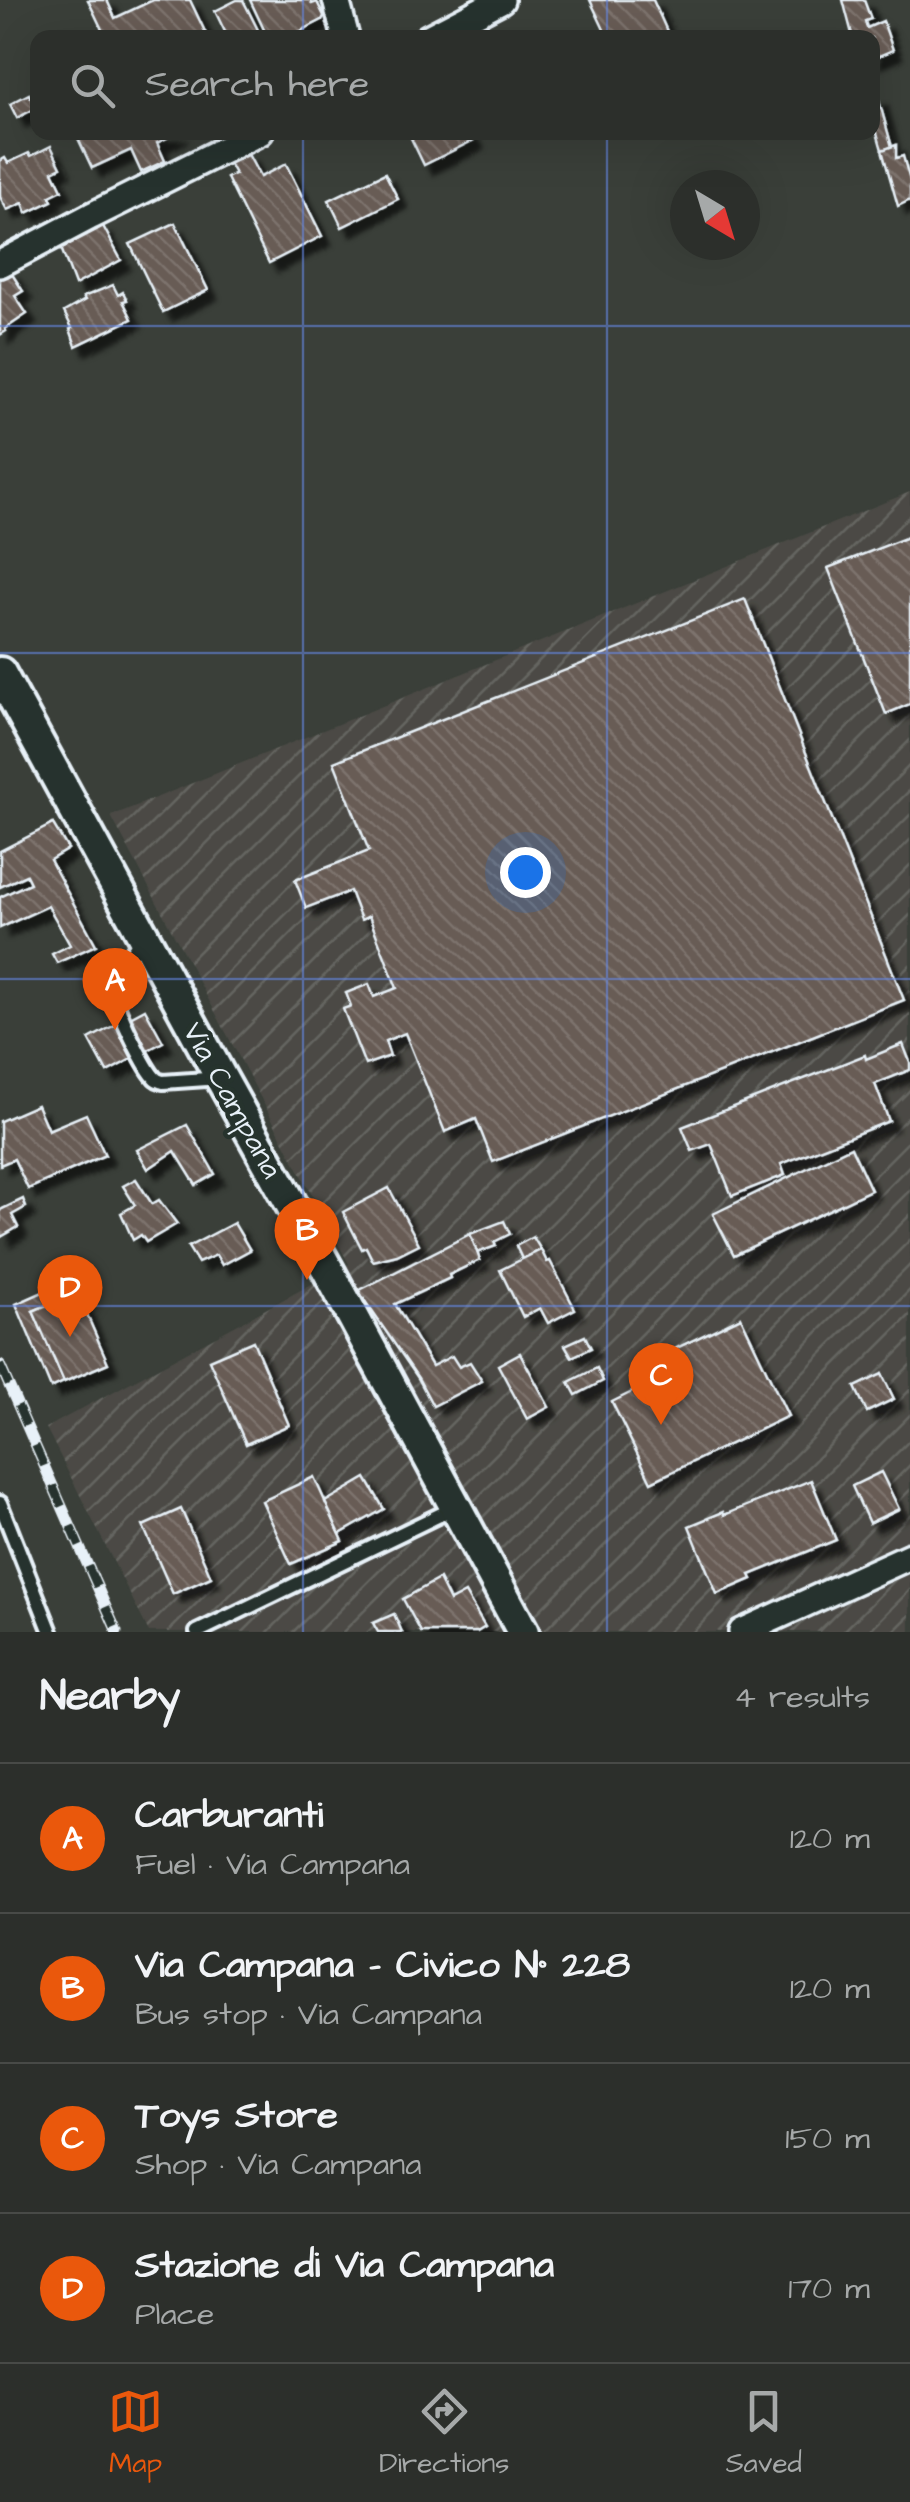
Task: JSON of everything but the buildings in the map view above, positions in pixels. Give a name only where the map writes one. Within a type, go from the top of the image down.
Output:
[{"type":"street","points":[[336,0],[344,30]]},
{"type":"street","points":[[443,30],[501,0]]},
{"type":"street","points":[[0,264],[244,140]]},
{"type":"street","name":"Via Campana","points":[[0,673],[523,1632]]},
{"type":"street","points":[[742,1632],[910,1556]]},
{"type":"lane","points":[[143,936],[122,970],[114,993],[142,1058],[156,1079],[163,1082],[220,1078]]},
{"type":"lane","points":[[0,1504],[52,1632]]},
{"type":"lane","points":[[197,1632],[456,1507]]},
{"type":"shaded area","points":[[910,492],[910,1632],[149,1632],[46,1428],[349,1264],[111,816]]},
{"type":"railway","points":[[0,1365],[117,1632]]},
{"type":"place","name":"Carburanti","points":[[115,1030]]},
{"type":"place","name":"Via Campana - Civico N° 228","points":[[307,1280]]},
{"type":"place","name":"Stazione di Via Campana","points":[[70,1337]]},
{"type":"place","name":"Toys Store","points":[[661,1425]]}]
